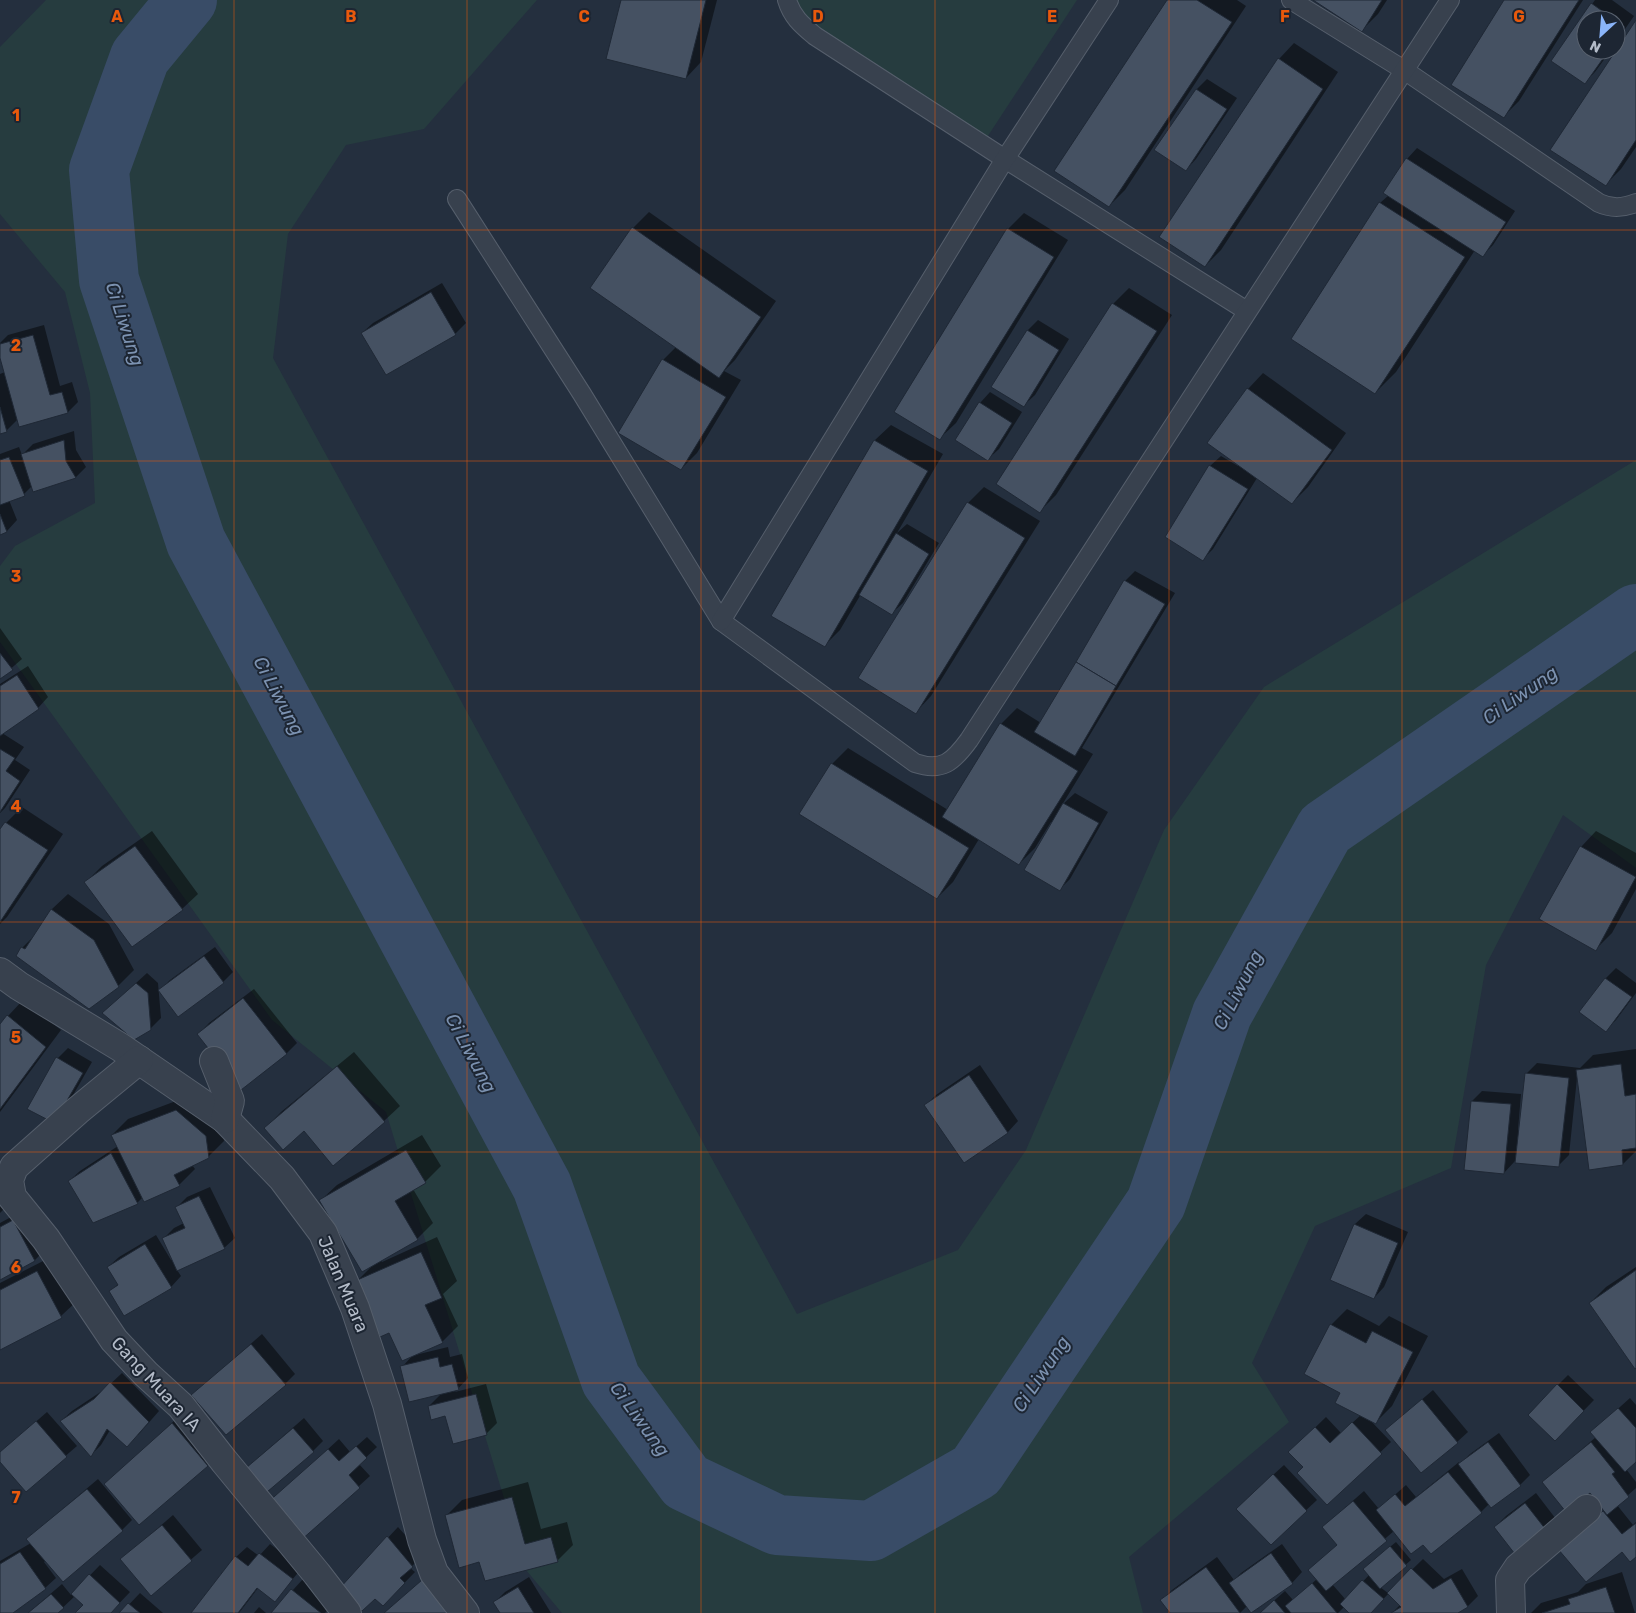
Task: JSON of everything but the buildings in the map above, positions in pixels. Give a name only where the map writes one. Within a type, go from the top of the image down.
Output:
[{"type":"street","name":"Jalan Muara","points":[[0,972],[19,986],[139,1060],[225,1119],[282,1178],[323,1233],[355,1308],[387,1404],[422,1540],[434,1573],[465,1613]]},
{"type":"street","name":"Gang Muara IA","points":[[139,1060],[7,1166],[12,1197],[46,1239],[114,1340],[146,1374],[181,1406],[347,1613]]},
{"type":"street","points":[[214,1061],[230,1101],[225,1119]]},
{"type":"street","points":[[1511,1613],[1510,1580],[1518,1568],[1588,1509]]},
{"type":"lane","points":[[786,0],[791,12],[799,23],[815,36],[1005,159],[1247,311]]},
{"type":"lane","points":[[721,621],[1005,159],[1109,0]]},
{"type":"lane","points":[[1292,0],[1404,70],[1599,203],[1607,207],[1617,208],[1636,203]]},
{"type":"lane","points":[[457,199],[582,394],[721,621],[914,763],[938,766],[948,762],[960,752],[969,740],[1450,0]]},
{"type":"green space","points":[[46,0],[537,0],[424,129],[346,145],[288,234],[273,358],[797,1314],[958,1250],[1026,1150],[1164,830],[1264,687],[1636,460],[1636,868],[1563,815],[1486,965],[1451,1168],[1315,1226],[1252,1363],[1289,1422],[1129,1557],[1143,1613],[562,1613],[526,1570],[386,1112],[272,1020],[0,642],[0,566],[15,546],[95,503],[90,393],[65,292],[0,214],[0,47]]},
{"type":"green space","points":[[790,0],[1077,0],[984,142],[783,11]]},
{"type":"waterway","name":"Ci Liwung","points":[[187,0],[140,57],[99,170],[109,280],[196,542],[542,1186],[611,1380],[686,1482],[777,1525],[871,1531],[976,1471],[1156,1203],[1222,1014],[1325,829],[1636,614]]}]
